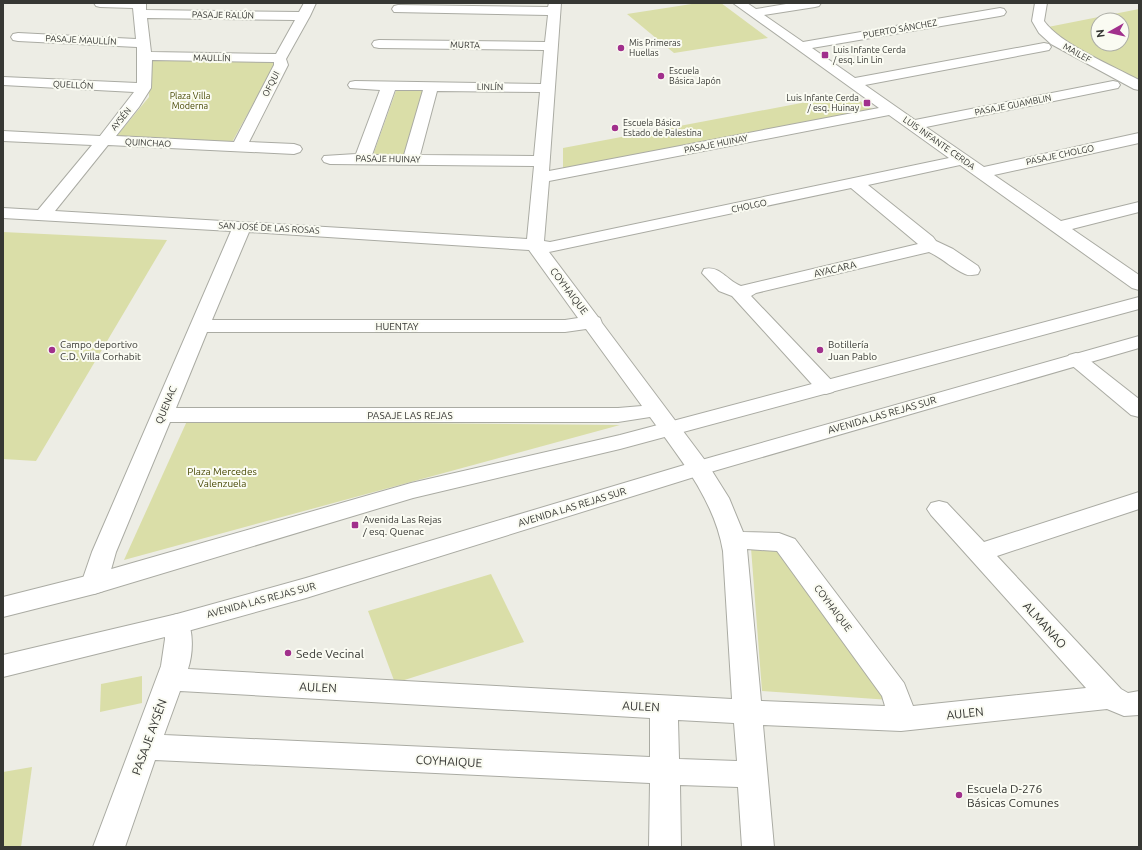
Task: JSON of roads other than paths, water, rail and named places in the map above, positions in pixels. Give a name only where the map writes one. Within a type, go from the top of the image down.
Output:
[{"type":"street","name":"PASAJE RALÚN","points":[[100,3],[140,7],[304,16]]},
{"type":"street","name":"OFQUI","points":[[239,147],[281,65],[281,61],[278,58],[283,55],[310,3]]},
{"type":"street","name":"LUIS INFANTE CERDA","points":[[739,3],[1139,284]]},
{"type":"street","points":[[753,13],[816,3]]},
{"type":"street","name":"MAILEF","points":[[1041,3],[1038,21],[1044,30],[1056,41],[1139,86]]},
{"type":"street","points":[[140,7],[145,50],[144,88]]},
{"type":"street","points":[[398,10],[555,7],[535,246]]},
{"type":"street","name":"PUERTO SÁNCHEZ","points":[[800,46],[1000,12]]},
{"type":"street","name":"PASAJE MAULLÍN","points":[[18,37],[145,50]]},
{"type":"street","name":"MURTA","points":[[379,44],[552,46]]},
{"type":"street","points":[[852,82],[1044,47]]},
{"type":"street","name":"MAULLÍN","points":[[145,50],[278,58]]},
{"type":"street","name":"QUELLÓN","points":[[3,82],[144,88]]},
{"type":"street","name":"LINLÍN","points":[[356,85],[548,88]]},
{"type":"street","name":"PASAJE GUAMBLIN","points":[[912,125],[1113,85]]},
{"type":"street","points":[[362,159],[388,86]]},
{"type":"street","points":[[411,160],[431,86]]},
{"type":"street","name":"AYSÉN","points":[[43,215],[134,104],[144,88]]},
{"type":"street","name":"PASAJE HUINAY","points":[[540,178],[892,110]]},
{"type":"street","name":"QUINCHAO","points":[[3,136],[294,149]]},
{"type":"street","name":"PASAJE CHOLGO","points":[[981,173],[1139,138]]},
{"type":"street","name":"PASAJE HUINAY","points":[[330,159],[542,161]]},
{"type":"street","name":"CHOLGO","points":[[535,246],[550,247],[565,245],[962,160]]},
{"type":"street","points":[[855,183],[924,239],[927,244],[947,252],[970,270]]},
{"type":"street","points":[[1058,227],[1139,207]]},
{"type":"street","name":"SAN JOSÉ DE LAS ROSAS","points":[[3,213],[508,242],[535,246]]},
{"type":"street","name":"QUENAC","points":[[94,584],[104,552],[242,227]]},
{"type":"street","name":"AYACARA","points":[[742,293],[749,289],[922,249],[927,244]]},
{"type":"street","name":"COYHAIQUE","points":[[535,246],[671,428],[699,468],[724,510],[730,524],[733,540],[758,847]]},
{"type":"street","points":[[711,273],[726,287],[742,293],[743,299],[826,387]]},
{"type":"street","points":[[3,607],[94,584],[411,491],[620,442],[1139,303]]},
{"type":"street","name":"HUENTAY","points":[[200,326],[565,326],[593,322]]},
{"type":"street","name":"AVENIDA LAS REJAS SUR","points":[[3,666],[177,624],[306,588],[419,555],[699,468],[1139,342]]},
{"type":"street","points":[[1076,359],[1139,410]]},
{"type":"street","name":"PASAJE LAS REJAS","points":[[162,415],[618,415],[640,413],[656,409]]},
{"type":"street","points":[[980,553],[1139,500]]},
{"type":"street","name":"ALMANAO","points":[[939,509],[1111,698]]},
{"type":"street","name":"COYHAIQUE","points":[[733,540],[779,542],[786,545],[894,691],[898,701],[901,719]]},
{"type":"street","name":"PASAJE AYSÉN","points":[[109,847],[171,678],[177,654],[177,624]]},
{"type":"street","name":"AULEN","points":[[171,678],[747,712],[901,719],[1111,698]]},
{"type":"street","points":[[1111,698],[1123,704],[1131,705],[1139,703]]},
{"type":"street","points":[[664,707],[665,847]]},
{"type":"street","name":"COYHAIQUE","points":[[145,747],[752,775]]},
{"type":"place","name":"Mis Primeras Huellas","points":[[621,48]]},
{"type":"place","name":"Luis Infante Cerda / esq. Lin Lin","points":[[825,55]]},
{"type":"place","name":"Escuela Básica Japón","points":[[661,76]]},
{"type":"place","name":"Luis Infante Cerda / esq. Huinay","points":[[867,103]]},
{"type":"place","name":"Escuela Básica Estado de Palestina","points":[[615,128]]},
{"type":"place","name":"Campo deportivo C.D. Villa Corhabit","points":[[52,350]]},
{"type":"place","name":"Botillería Juan Pablo","points":[[820,350]]},
{"type":"place","name":"Avenida Las Rejas / esq. Quenac","points":[[355,525]]},
{"type":"place","name":"Sede Vecinal","points":[[288,653]]},
{"type":"place","name":"Escuela D-276 Básicas Comunes","points":[[959,795]]},
{"type":"park label","name":"Plaza Villa Moderna","points":[[190,102]]},
{"type":"park label","name":"Plaza Mercedes Valenzuela","points":[[222,476]]}]
